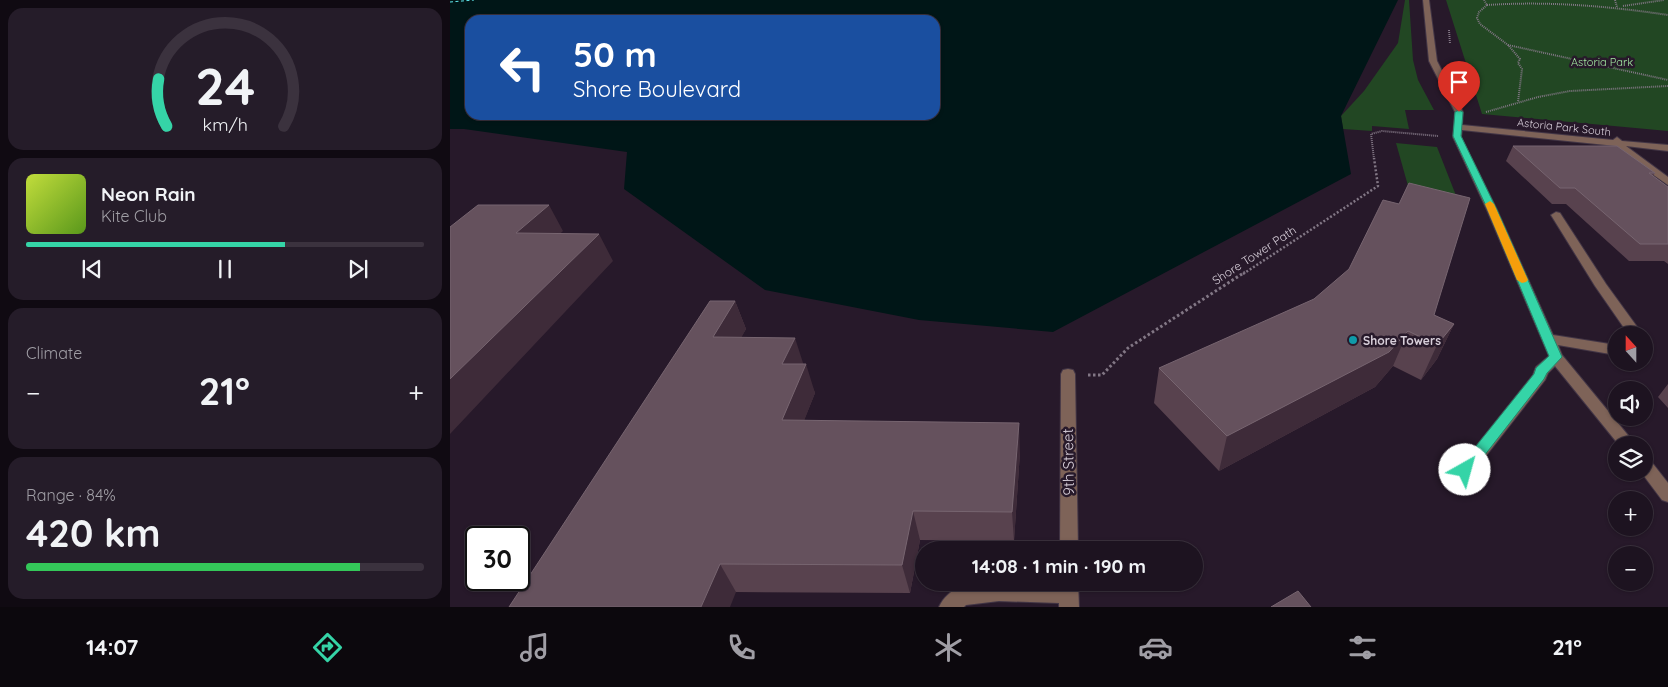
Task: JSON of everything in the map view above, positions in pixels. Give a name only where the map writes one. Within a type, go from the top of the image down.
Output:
[{"type":"street","points":[[1426,0],[1433,61],[1459,120],[1457,136],[1492,210],[1556,357],[1621,436]]},
{"type":"street","name":"Astoria Park South","points":[[1459,120],[1668,140]]},
{"type":"street","name":"Astoria Park South","points":[[1459,120],[1620,144],[1668,148]]},
{"type":"street","points":[[1613,134],[1625,151],[1668,182]]},
{"type":"street","points":[[1556,215],[1601,286],[1630,326]]},
{"type":"street","points":[[1548,339],[1608,349]]},
{"type":"street","points":[[1465,470],[1540,376],[1541,371],[1556,357]]},
{"type":"street","name":"9th Street","points":[[1068,374],[1069,541]]},
{"type":"street","points":[[1653,476],[1668,495]]},
{"type":"street","points":[[949,607],[962,596],[999,592],[1069,594]]},
{"type":"path","points":[[1484,0],[1487,5]]},
{"type":"path","points":[[1615,0],[1617,7]]},
{"type":"path","points":[[1617,7],[1664,0]]},
{"type":"path","points":[[1567,1],[1668,15]]},
{"type":"path","points":[[1518,102],[1522,69],[1518,62],[1520,59],[1508,45],[1480,24],[1477,18],[1479,12],[1487,5],[1528,2],[1572,2]]},
{"type":"path","points":[[1448,24],[1451,39],[1450,49]]},
{"type":"path","points":[[1508,45],[1668,80]]},
{"type":"path","points":[[1480,114],[1540,96],[1623,86],[1668,86]]},
{"type":"path","name":"Shore Tower Path","points":[[1102,375],[1128,348],[1378,186],[1371,134],[1382,131],[1438,136]]},
{"type":"green space","points":[[1405,0],[1409,0],[1413,60],[1418,80],[1434,110],[1405,110],[1409,129],[1372,126],[1372,131],[1343,129],[1341,116],[1364,91],[1398,43]]},
{"type":"green space","name":"Astoria Park","points":[[1446,0],[1668,0],[1668,131],[1482,114]]},
{"type":"green space","points":[[1396,143],[1437,147],[1457,198],[1410,193]]},
{"type":"shaded area","points":[[450,0],[1398,0],[1341,116],[1351,174],[1053,332],[919,320],[765,290],[624,189],[627,152],[464,129],[450,129]]},
{"type":"building","points":[[1513,146],[1617,146],[1655,173],[1649,173],[1668,187],[1668,244],[1640,244],[1575,188],[1560,188]]},
{"type":"building","name":"Shore Towers","points":[[1409,183],[1470,198],[1434,315],[1454,324],[1437,345],[1408,331],[1389,352],[1227,436],[1159,368],[1314,299],[1349,269],[1383,200],[1399,204]]},
{"type":"building","points":[[478,205],[549,205],[516,233],[599,234],[450,379],[450,227]]},
{"type":"building","points":[[710,301],[735,301],[713,337],[795,338],[782,364],[806,364],[782,420],[1019,423],[1012,512],[913,511],[902,565],[720,564],[701,607],[509,607],[520,591],[530,591],[530,575]]},
{"type":"building","points":[[1298,591],[1311,607],[1271,607]]},
{"type":"ferry route","points":[[450,2],[474,0]]},
{"type":"slow traffic","points":[[1490,204],[1522,280]]},
{"type":"place","name":"Shore Towers","points":[[1353,340]]},
{"type":"route","points":[[1459,112],[1460,119],[1457,136],[1492,210],[1556,357],[1541,371],[1540,376],[1465,470]]}]
